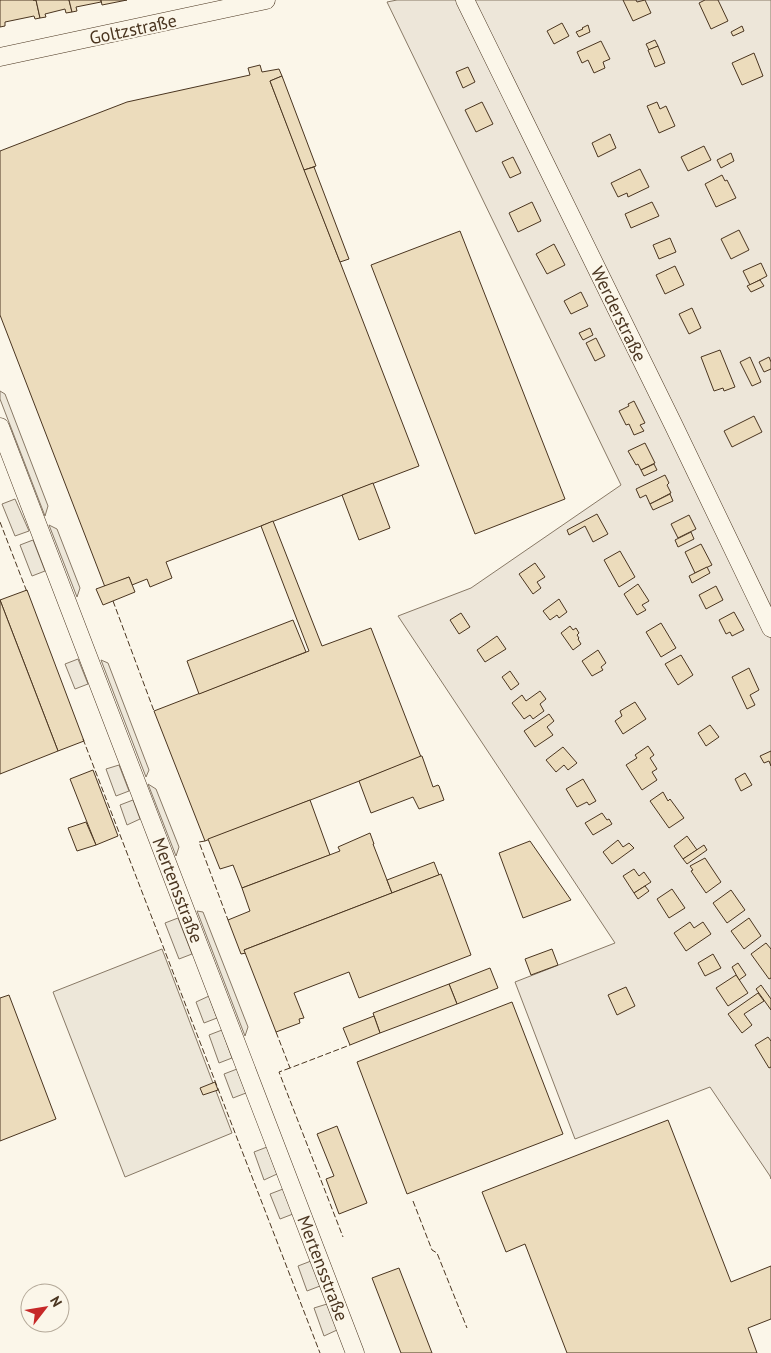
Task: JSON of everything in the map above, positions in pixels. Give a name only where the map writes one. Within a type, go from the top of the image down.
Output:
[{"type":"street","name":"Goltzstraße","points":[[0,57],[266,0]]},
{"type":"street","name":"Werderstraße","points":[[465,0],[669,415],[771,628]]},
{"type":"street","name":"Mertensstraße","points":[[0,427],[355,1353]]},
{"type":"shaded area","points":[[397,0],[771,0],[771,1179],[710,1087],[575,1139],[515,982],[615,943],[398,616],[471,588],[621,485],[387,2]]},
{"type":"shaded area","points":[[0,391],[5,394],[48,506],[45,516],[0,399]]},
{"type":"shaded area","points":[[15,499],[29,531],[15,536],[2,504]]},
{"type":"shaded area","points":[[49,525],[57,529],[80,588],[77,597]]},
{"type":"shaded area","points":[[33,540],[45,571],[32,576],[20,545]]},
{"type":"shaded area","points":[[78,659],[88,684],[75,689],[65,664]]},
{"type":"shaded area","points":[[101,660],[108,663],[149,770],[146,777]]},
{"type":"shaded area","points":[[119,765],[129,791],[116,796],[106,769]]},
{"type":"shaded area","points":[[148,784],[156,789],[179,847],[176,856]]},
{"type":"shaded area","points":[[133,800],[140,819],[127,825],[120,805]]},
{"type":"shaded area","points":[[197,911],[203,912],[248,1027],[245,1036]]},
{"type":"shaded area","points":[[178,918],[192,954],[179,959],[165,923]]},
{"type":"shaded area","points":[[162,949],[232,1133],[125,1177],[53,992]]},
{"type":"shaded area","points":[[209,996],[217,1018],[204,1023],[196,1002]]},
{"type":"shaded area","points":[[222,1030],[232,1058],[219,1063],[209,1035]]},
{"type":"shaded area","points":[[237,1069],[246,1093],[233,1098],[224,1074]]},
{"type":"shaded area","points":[[267,1147],[277,1174],[264,1180],[254,1152]]},
{"type":"shaded area","points":[[283,1189],[293,1214],[280,1219],[270,1194]]},
{"type":"shaded area","points":[[311,1261],[320,1286],[307,1291],[298,1266]]},
{"type":"shaded area","points":[[327,1304],[337,1330],[324,1336],[314,1308]]},
{"type":"building","points":[[0,0],[36,0],[40,18],[35,19],[34,16],[5,22],[5,26],[0,27]]},
{"type":"building","points":[[36,0],[69,0],[72,12],[66,13],[65,9],[45,14],[46,17],[40,18]]},
{"type":"building","points":[[69,0],[101,0],[101,2],[76,7],[77,11],[72,12]]},
{"type":"building","points":[[101,0],[127,0],[102,5]]},
{"type":"building","points":[[623,0],[636,0],[637,2],[645,0],[651,13],[633,21]]},
{"type":"building","points":[[705,0],[718,0],[728,21],[711,29],[699,3]]},
{"type":"building","points":[[562,23],[569,36],[554,44],[547,31]]},
{"type":"building","points":[[588,25],[590,32],[579,37],[576,32]]},
{"type":"building","points":[[742,26],[744,31],[733,36],[731,32]]},
{"type":"building","points":[[655,40],[658,46],[649,50],[646,44]]},
{"type":"building","points":[[601,41],[610,59],[603,62],[605,68],[594,73],[588,60],[582,63],[577,52]]},
{"type":"building","points":[[658,46],[665,63],[655,67],[648,50]]},
{"type":"building","points":[[754,53],[763,76],[742,85],[732,63]]},
{"type":"building","points":[[260,65],[262,72],[279,69],[282,76],[270,81],[419,466],[166,562],[172,578],[150,587],[147,579],[132,585],[129,577],[105,587],[0,315],[0,151],[127,102],[250,75],[248,68]]},
{"type":"building","points":[[468,67],[475,82],[463,88],[456,72]]},
{"type":"building","points":[[282,76],[316,166],[304,170],[270,81]]},
{"type":"building","points":[[482,102],[493,124],[476,132],[465,110]]},
{"type":"building","points":[[657,102],[660,109],[666,106],[675,126],[659,133],[647,106]]},
{"type":"building","points":[[610,134],[616,148],[598,157],[592,143]]},
{"type":"building","points":[[704,146],[711,160],[688,171],[681,157]]},
{"type":"building","points":[[731,153],[734,161],[721,168],[717,160]]},
{"type":"building","points":[[513,157],[521,173],[510,178],[502,162]]},
{"type":"building","points":[[314,167],[349,259],[340,262],[304,170]]},
{"type":"building","points":[[640,169],[649,187],[628,197],[627,193],[618,197],[611,183]]},
{"type":"building","points":[[722,175],[725,181],[727,180],[736,198],[716,207],[705,184]]},
{"type":"building","points":[[532,202],[541,221],[518,232],[509,213]]},
{"type":"building","points":[[652,202],[659,216],[631,228],[625,214]]},
{"type":"building","points":[[739,230],[749,250],[731,259],[721,239]]},
{"type":"building","points":[[460,231],[565,499],[475,534],[371,265]]},
{"type":"building","points":[[670,238],[676,252],[659,259],[653,245]]},
{"type":"building","points":[[554,244],[565,265],[547,274],[536,254]]},
{"type":"building","points":[[761,263],[767,276],[750,285],[743,271]]},
{"type":"building","points":[[675,266],[684,285],[665,294],[656,275]]},
{"type":"building","points":[[760,280],[764,286],[751,292],[747,286]]},
{"type":"building","points":[[581,292],[588,306],[571,314],[564,301]]},
{"type":"building","points":[[692,308],[701,328],[689,334],[679,314]]},
{"type":"building","points":[[590,328],[593,335],[583,340],[579,333]]},
{"type":"building","points":[[596,338],[605,356],[595,361],[586,343]]},
{"type":"building","points":[[720,350],[735,387],[724,391],[723,388],[714,391],[701,357]]},
{"type":"building","points":[[750,357],[761,382],[752,386],[740,362]]},
{"type":"building","points":[[769,357],[771,369],[764,372],[759,362]]},
{"type":"building","points":[[634,401],[645,423],[640,425],[644,431],[634,435],[629,424],[626,425],[619,411]]},
{"type":"building","points":[[754,416],[762,432],[732,447],[724,431]]},
{"type":"building","points":[[645,443],[655,463],[641,470],[628,451]]},
{"type":"building","points":[[654,464],[657,470],[644,476],[641,470]]},
{"type":"building","points":[[665,475],[671,493],[650,504],[646,495],[640,498],[636,489]]},
{"type":"building","points":[[373,483],[390,528],[359,540],[342,495]]},
{"type":"building","points":[[670,494],[673,501],[653,510],[650,504]]},
{"type":"building","points":[[597,514],[608,534],[593,542],[585,526],[569,535],[567,530]]},
{"type":"building","points":[[689,515],[696,529],[678,538],[671,524]]},
{"type":"building","points":[[273,521],[322,646],[371,628],[421,757],[205,841],[154,711],[309,651],[261,526]]},
{"type":"building","points":[[691,532],[694,539],[678,547],[675,540]]},
{"type":"building","points":[[701,544],[712,565],[695,573],[685,552]]},
{"type":"building","points":[[620,551],[635,577],[619,587],[604,560]]},
{"type":"building","points":[[535,563],[545,577],[537,582],[541,588],[533,594],[519,574]]},
{"type":"building","points":[[707,567],[710,573],[692,583],[689,576]]},
{"type":"building","points":[[129,577],[135,592],[103,605],[96,589]]},
{"type":"building","points":[[638,584],[649,601],[642,605],[646,610],[637,615],[624,594]]},
{"type":"building","points":[[716,586],[723,600],[706,609],[699,595]]},
{"type":"building","points":[[27,590],[84,741],[58,751],[0,600]]},
{"type":"building","points":[[559,599],[567,612],[559,618],[557,615],[550,620],[543,611]]},
{"type":"building","points":[[0,600],[58,751],[0,774]]},
{"type":"building","points":[[734,612],[744,630],[732,636],[730,632],[726,634],[719,620]]},
{"type":"building","points":[[461,613],[470,627],[459,634],[450,620]]},
{"type":"building","points":[[293,620],[306,652],[199,694],[187,661]]},
{"type":"building","points":[[661,623],[676,648],[661,657],[646,632]]},
{"type":"building","points":[[570,626],[573,630],[576,628],[581,644],[573,650],[561,633]]},
{"type":"building","points":[[497,636],[506,649],[485,662],[477,650]]},
{"type":"building","points":[[598,650],[606,663],[601,667],[603,670],[592,676],[582,661]]},
{"type":"building","points":[[681,655],[693,675],[678,685],[665,664]]},
{"type":"building","points":[[749,668],[759,690],[750,695],[755,705],[747,709],[732,677]]},
{"type":"building","points":[[510,671],[519,684],[511,690],[502,677]]},
{"type":"building","points":[[540,691],[546,699],[540,704],[544,711],[533,719],[530,715],[524,719],[512,703],[522,695],[526,701]]},
{"type":"building","points":[[635,702],[646,719],[623,734],[615,721],[622,716],[620,711]]},
{"type":"building","points":[[549,714],[554,721],[547,727],[553,735],[535,747],[524,731]]},
{"type":"building","points":[[710,725],[719,737],[706,746],[698,733]]},
{"type":"building","points":[[648,746],[654,755],[650,758],[657,769],[652,772],[657,780],[642,790],[626,765],[637,758],[635,755]]},
{"type":"building","points":[[563,747],[577,763],[568,770],[564,765],[556,772],[546,760]]},
{"type":"building","points":[[771,751],[771,766],[769,761],[764,763],[760,756]]},
{"type":"building","points":[[422,756],[433,787],[439,786],[444,800],[419,809],[413,797],[371,813],[359,781]]},
{"type":"building","points":[[93,770],[118,836],[96,845],[70,779]]},
{"type":"building","points":[[745,773],[752,785],[741,791],[735,779]]},
{"type":"building","points":[[583,779],[596,801],[589,805],[587,802],[577,807],[566,789]]},
{"type":"building","points":[[663,792],[668,801],[670,799],[684,818],[669,828],[650,801]]},
{"type":"building","points":[[310,800],[330,855],[242,888],[233,865],[220,869],[208,839]]},
{"type":"building","points":[[602,813],[612,824],[593,835],[585,823]]},
{"type":"building","points":[[86,822],[96,845],[77,851],[68,828]]},
{"type":"building","points":[[370,833],[392,893],[244,950],[246,953],[241,954],[228,920],[250,911],[242,888],[340,851],[338,847]]},
{"type":"building","points":[[687,836],[697,850],[683,859],[674,846]]},
{"type":"building","points":[[618,840],[623,847],[629,843],[634,848],[612,864],[603,852]]},
{"type":"building","points":[[530,841],[571,900],[523,918],[499,853]]},
{"type":"building","points":[[704,845],[707,850],[687,864],[683,859]]},
{"type":"building","points":[[705,858],[721,882],[706,893],[691,871],[693,870],[690,866]]},
{"type":"building","points":[[434,862],[439,875],[392,893],[387,880]]},
{"type":"building","points":[[634,869],[639,876],[644,872],[651,882],[634,893],[623,876]]},
{"type":"building","points":[[441,874],[471,955],[359,998],[349,972],[294,993],[304,1018],[299,1019],[300,1023],[276,1032],[244,950]]},
{"type":"building","points":[[645,886],[649,891],[638,899],[634,893]]},
{"type":"building","points":[[672,889],[685,908],[669,918],[657,899]]},
{"type":"building","points":[[731,890],[745,910],[727,923],[713,903]]},
{"type":"building","points":[[749,918],[761,936],[744,949],[731,931]]},
{"type":"building","points":[[690,922],[694,928],[703,922],[711,934],[686,951],[674,933]]},
{"type":"building","points":[[766,943],[771,949],[771,978],[769,979],[751,954]]},
{"type":"building","points":[[552,949],[558,965],[531,975],[525,959]]},
{"type":"building","points":[[713,954],[721,968],[705,976],[698,963]]},
{"type":"building","points":[[738,963],[746,975],[739,980],[732,967]]},
{"type":"building","points":[[490,968],[498,988],[457,1004],[449,984]]},
{"type":"building","points":[[736,975],[748,993],[728,1006],[716,988]]},
{"type":"building","points":[[449,984],[457,1004],[380,1033],[373,1013]]},
{"type":"building","points":[[761,985],[771,999],[771,1010],[756,989]]},
{"type":"building","points":[[626,987],[635,1006],[617,1015],[608,995]]},
{"type":"building","points":[[758,993],[764,1001],[744,1014],[752,1025],[742,1033],[728,1014]]},
{"type":"building","points":[[9,995],[56,1119],[0,1141],[0,998]]},
{"type":"building","points":[[512,1002],[563,1134],[407,1194],[357,1062]]},
{"type":"building","points":[[374,1016],[380,1033],[350,1045],[343,1028]]},
{"type":"building","points":[[768,1037],[771,1041],[771,1067],[769,1068],[755,1045]]},
{"type":"building","points":[[215,1082],[218,1090],[203,1095],[200,1088]]},
{"type":"building","points":[[668,1120],[731,1282],[771,1266],[771,1319],[748,1328],[757,1353],[567,1353],[525,1244],[506,1252],[482,1192]]},
{"type":"building","points":[[337,1126],[367,1203],[339,1214],[326,1179],[334,1176],[317,1134]]},
{"type":"building","points":[[399,1268],[432,1353],[401,1353],[372,1278]]},
{"type":"fence","points":[[0,522],[27,592]]},
{"type":"fence","points":[[113,601],[154,711]]},
{"type":"fence","points":[[83,739],[320,1353]]},
{"type":"fence","points":[[205,841],[199,842],[228,920]]},
{"type":"fence","points":[[276,1032],[290,1068],[350,1045]]},
{"type":"fence","points":[[290,1068],[279,1072],[343,1237]]},
{"type":"fence","points":[[413,1201],[432,1250],[437,1253],[467,1328]]}]
